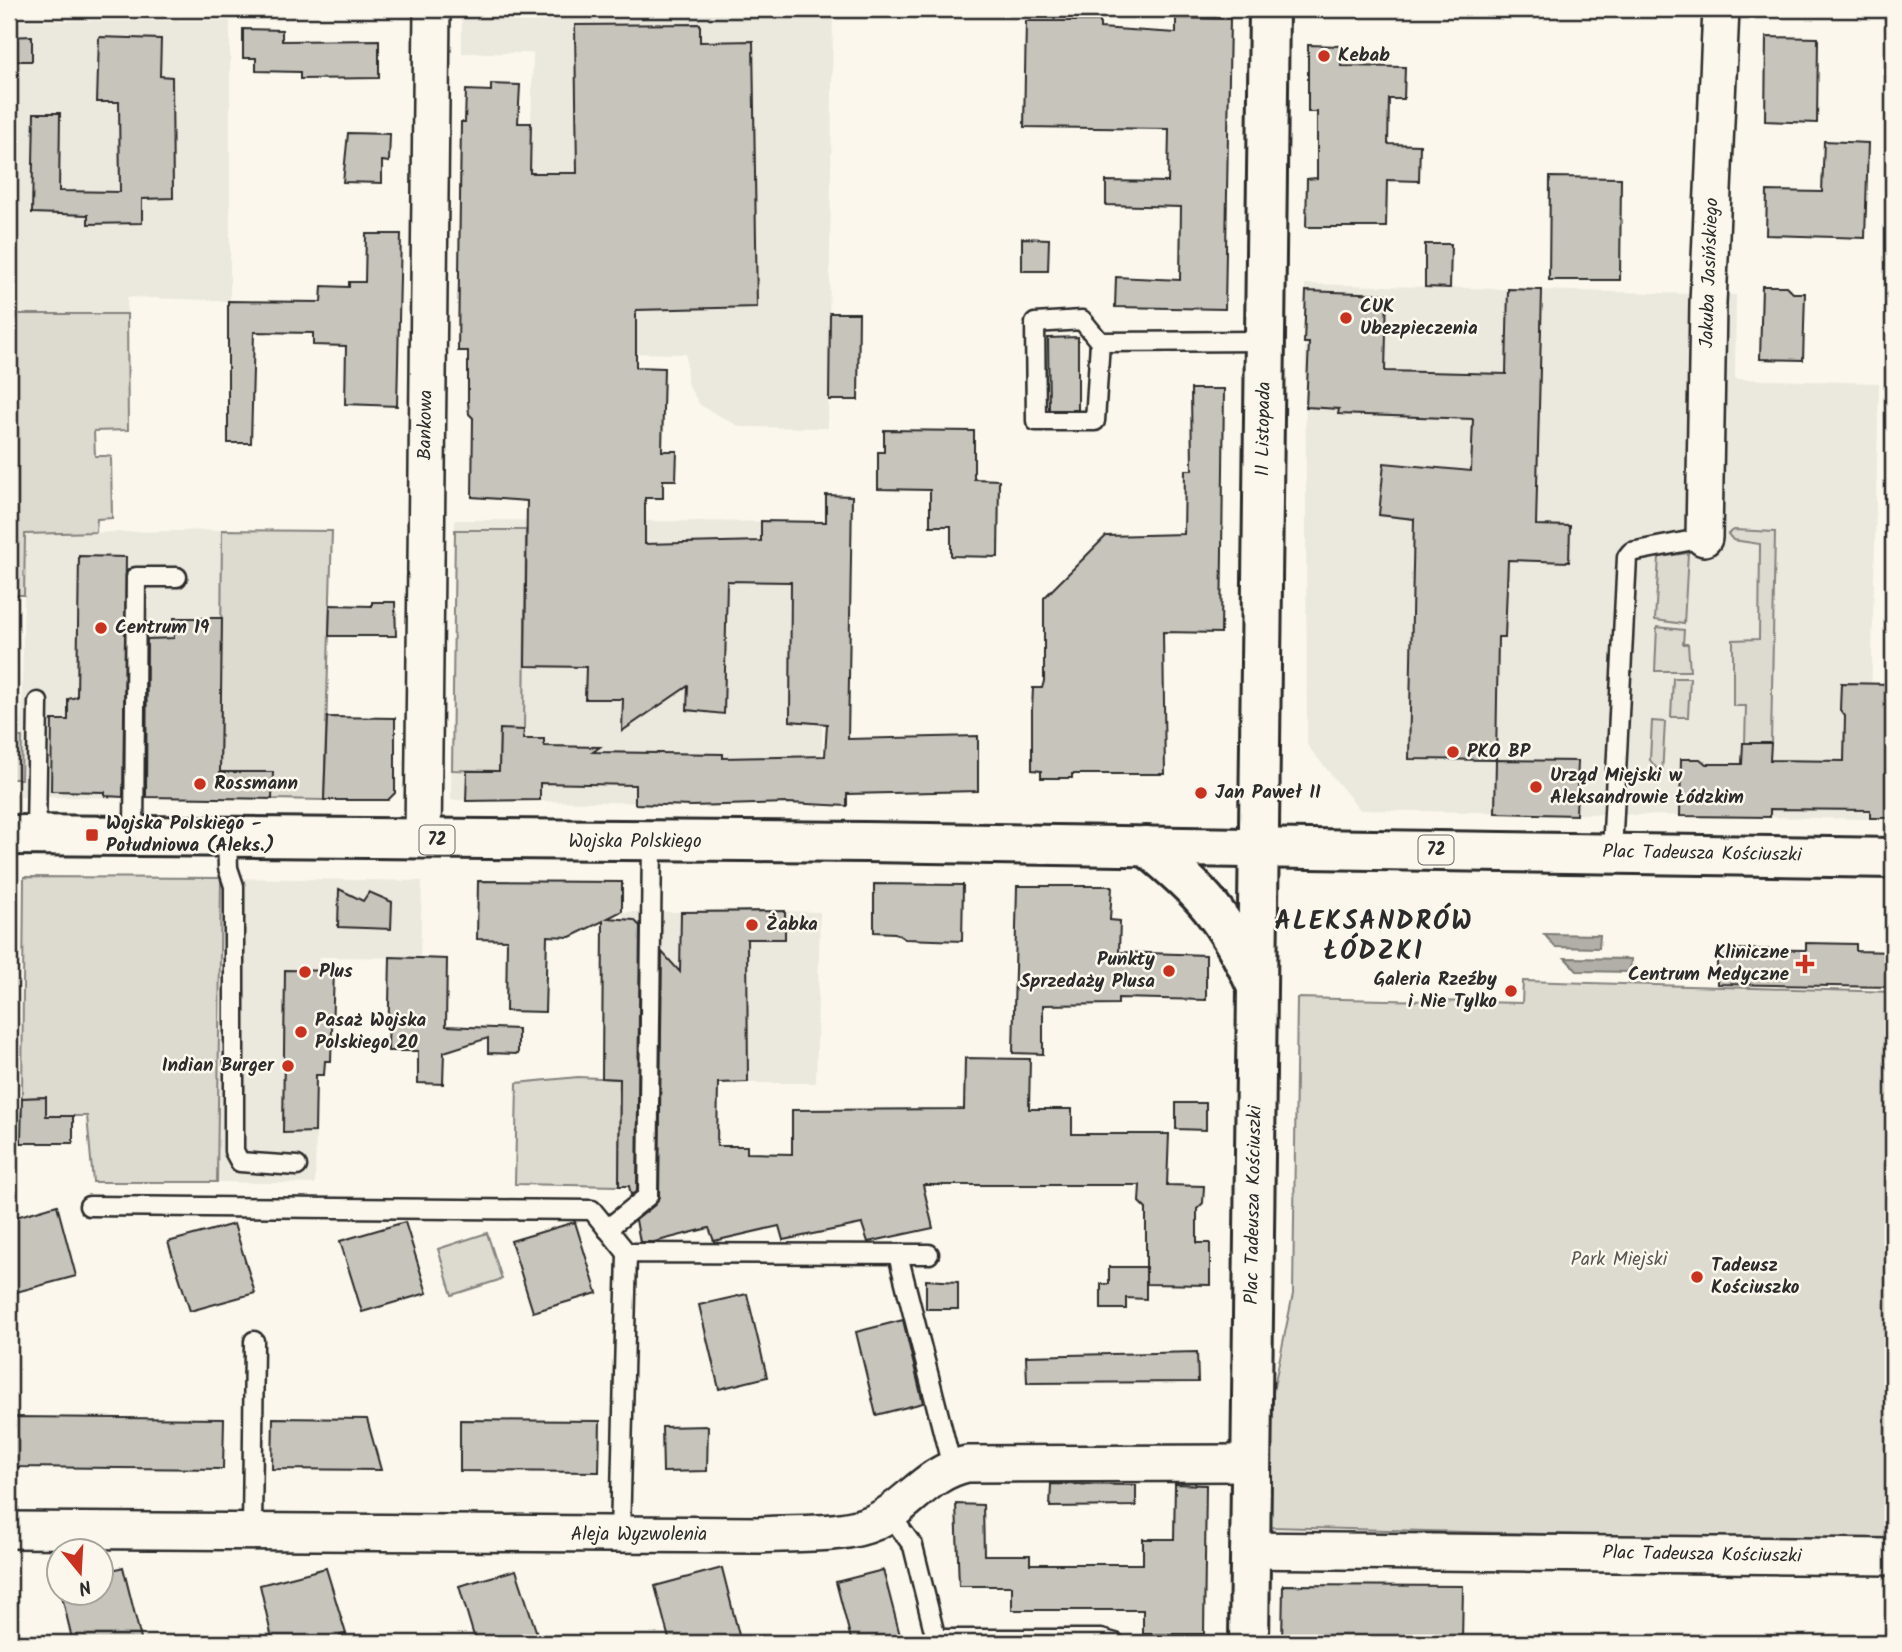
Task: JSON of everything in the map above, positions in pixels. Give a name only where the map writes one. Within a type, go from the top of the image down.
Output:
[{"type":"main road","name":"11 Listopada","points":[[1260,848],[1269,9]]},
{"type":"main road","name":"Wojska Polskiego","points":[[22,835],[1260,848]]},
{"type":"main road","points":[[1146,846],[1203,895],[1239,948],[1258,988]]},
{"type":"main road","name":"Plac Tadeusza Kościuszki","points":[[1249,1550],[1260,848],[1893,858]]},
{"type":"main road","points":[[1249,1550],[1250,1643]]},
{"type":"street","name":"Bankowa","points":[[423,840],[432,9]]},
{"type":"street","name":"Jakuba Jasińskiego","points":[[1704,538],[1708,304],[1721,9]]},
{"type":"street","name":"Aleja Wyzwolenia","points":[[9,1530],[760,1535],[850,1529],[874,1522],[936,1475],[952,1467],[967,1464],[1250,1463]]},
{"type":"street","name":"Plac Tadeusza Kościuszki","points":[[1249,1550],[1893,1557]]},
{"type":"lane","points":[[1082,320],[1100,342],[1095,421],[1036,421],[1035,323],[1082,320]]},
{"type":"lane","points":[[1100,342],[1265,341]]},
{"type":"lane","points":[[1612,852],[1627,557],[1631,552],[1704,538]]},
{"type":"lane","points":[[134,836],[136,577],[177,577]]},
{"type":"lane","points":[[22,835],[38,702]]},
{"type":"lane","points":[[227,837],[229,875],[234,886],[234,1151],[240,1162],[297,1166]]},
{"type":"lane","points":[[607,1230],[648,1196],[652,842]]},
{"type":"lane","points":[[89,1206],[592,1210],[627,1253],[620,1535]]},
{"type":"lane","points":[[627,1253],[929,1254]]},
{"type":"lane","points":[[898,1255],[952,1467]]},
{"type":"lane","points":[[251,1532],[254,1341]]},
{"type":"lane","points":[[889,1513],[914,1546],[936,1639],[1101,1639],[1115,1643]]},
{"type":"shaded area","points":[[462,9],[833,9],[828,428],[740,427],[700,405],[687,383],[686,354],[458,351],[461,122],[531,123],[533,53],[462,53]]},
{"type":"shaded area","points":[[9,21],[230,21],[230,301],[127,297],[127,314],[9,314]]},
{"type":"shaded area","points":[[1305,284],[1736,295],[1735,379],[1879,383],[1868,819],[1360,810],[1307,745]]},
{"type":"shaded area","points":[[455,520],[826,522],[821,805],[451,800]]},
{"type":"shaded area","points":[[222,530],[222,734],[217,798],[20,797],[25,534]]},
{"type":"shaded area","points":[[221,878],[422,881],[420,958],[319,957],[315,1184],[217,1182]]},
{"type":"shaded area","points":[[785,911],[820,912],[816,1083],[718,1083],[717,1185],[619,1186],[622,912],[720,912],[720,938],[784,939]]},
{"type":"shaded area","points":[[1544,934],[1600,935],[1599,948],[1555,947]]},
{"type":"shaded area","points":[[1565,958],[1631,959],[1630,972],[1577,971]]},
{"type":"green space","points":[[9,314],[127,314],[128,430],[94,431],[95,456],[111,456],[112,518],[97,519],[96,532],[25,534],[24,595],[9,595]]},
{"type":"green space","points":[[222,530],[332,531],[324,800],[272,799],[272,772],[220,772]]},
{"type":"green space","points":[[455,530],[526,530],[524,730],[500,730],[499,771],[452,770]]},
{"type":"green space","points":[[1734,530],[1775,532],[1771,743],[1745,743],[1746,706],[1733,706],[1733,640],[1759,639],[1760,544],[1733,540],[1728,534]]},
{"type":"green space","points":[[1688,553],[1684,624],[1655,620],[1659,557]]},
{"type":"green space","points":[[1657,627],[1684,630],[1683,644],[1688,644],[1690,671],[1655,671]]},
{"type":"green space","points":[[1673,678],[1690,678],[1688,717],[1671,717]]},
{"type":"green space","points":[[1652,721],[1665,722],[1662,775],[1650,760]]},
{"type":"green space","points":[[9,737],[22,737],[21,779],[9,779]]},
{"type":"green space","points":[[24,877],[221,878],[217,1182],[93,1182],[87,1116],[21,1116],[22,1108],[46,1107],[46,1097],[22,1098]]},
{"type":"green space","name":"Park Miejski","points":[[1523,981],[1893,992],[1893,1543],[1270,1527],[1268,1416],[1293,1294],[1297,998],[1522,1003]]},
{"type":"green space","points":[[578,1077],[620,1079],[619,1186],[515,1184],[517,1083]]},
{"type":"green space","points":[[487,1233],[502,1279],[452,1295],[438,1249]]},
{"type":"building","points":[[1176,18],[1230,19],[1225,309],[1115,307],[1116,277],[1180,280],[1181,207],[1106,205],[1106,181],[1168,182],[1169,129],[1024,127],[1026,21],[1100,21],[1100,28],[1176,33]]},
{"type":"building","points":[[700,24],[700,42],[753,41],[757,307],[636,310],[636,367],[664,368],[662,451],[677,451],[676,480],[663,480],[663,498],[645,498],[645,544],[761,541],[761,521],[826,522],[826,495],[852,496],[848,739],[978,736],[978,791],[847,794],[847,806],[788,803],[692,806],[635,804],[635,785],[540,783],[540,800],[466,801],[467,771],[499,771],[500,729],[524,730],[523,739],[544,739],[544,746],[600,747],[593,752],[723,754],[723,758],[825,756],[827,724],[790,721],[791,582],[727,581],[724,714],[687,710],[688,686],[622,731],[623,699],[585,699],[586,667],[525,666],[527,501],[472,497],[473,418],[469,414],[468,401],[468,351],[458,351],[461,122],[465,122],[466,90],[491,91],[491,84],[520,85],[518,123],[531,123],[530,173],[577,173],[575,25]]},
{"type":"building","points":[[243,29],[282,30],[282,41],[379,40],[379,78],[300,79],[300,72],[256,71],[256,58],[243,58]]},
{"type":"building","points":[[32,36],[32,61],[9,61],[9,37]]},
{"type":"building","points":[[99,37],[161,39],[160,76],[172,77],[173,198],[142,199],[142,223],[88,224],[88,215],[32,213],[34,113],[60,113],[59,191],[120,192],[119,102],[97,102]]},
{"type":"building","points":[[1766,37],[1818,38],[1817,123],[1765,121]]},
{"type":"building","points":[[1308,45],[1341,46],[1341,66],[1405,67],[1404,99],[1389,99],[1388,144],[1420,145],[1419,181],[1387,180],[1386,227],[1306,227],[1307,179],[1317,178],[1317,112],[1308,112]]},
{"type":"building","points":[[348,133],[390,134],[389,162],[382,161],[382,183],[343,182]]},
{"type":"building","points":[[1824,141],[1868,143],[1865,238],[1766,235],[1767,191],[1822,192]]},
{"type":"building","points":[[1550,177],[1621,178],[1620,280],[1549,280]]},
{"type":"building","points":[[366,234],[401,234],[397,406],[345,404],[346,346],[313,345],[313,333],[254,332],[251,443],[228,443],[228,301],[321,302],[322,286],[349,287],[349,282],[365,282]]},
{"type":"building","points":[[1022,238],[1049,239],[1048,271],[1022,271]]},
{"type":"building","points":[[1425,244],[1451,244],[1450,288],[1425,287]]},
{"type":"building","points":[[1762,286],[1786,286],[1793,293],[1805,293],[1803,360],[1760,359]]},
{"type":"building","points":[[1508,289],[1542,290],[1536,525],[1570,526],[1569,562],[1508,560],[1505,637],[1498,637],[1496,760],[1409,759],[1414,519],[1379,515],[1384,463],[1471,471],[1473,419],[1338,414],[1339,409],[1306,407],[1309,343],[1304,343],[1306,291],[1387,294],[1385,371],[1506,374]]},
{"type":"building","points":[[830,313],[859,313],[858,400],[829,400]]},
{"type":"building","points":[[1078,337],[1078,410],[1049,410],[1048,338]]},
{"type":"building","points":[[1191,389],[1224,389],[1221,633],[1163,632],[1165,774],[1072,774],[1072,778],[1041,778],[1041,771],[1032,770],[1032,710],[1033,688],[1042,688],[1044,681],[1044,598],[1106,536],[1184,534],[1185,470],[1192,470]]},
{"type":"building","points":[[884,430],[974,431],[974,479],[999,480],[998,557],[951,556],[951,526],[930,526],[930,490],[878,489],[878,452],[884,452]]},
{"type":"building","name":"Centrum 19","points":[[79,556],[126,557],[123,797],[105,796],[105,792],[51,791],[52,720],[68,720],[68,699],[77,697]]},
{"type":"building","points":[[372,602],[395,602],[396,636],[329,636],[330,605],[372,606]]},
{"type":"building","points":[[174,618],[222,618],[220,772],[273,772],[272,799],[146,797],[147,639],[174,638]]},
{"type":"building","points":[[1841,683],[1893,684],[1893,818],[1870,818],[1870,810],[1770,809],[1770,817],[1680,816],[1681,759],[1700,759],[1706,764],[1742,764],[1743,743],[1771,743],[1770,760],[1844,761],[1845,716],[1840,710]]},
{"type":"building","points":[[327,717],[395,718],[395,793],[388,800],[324,800]]},
{"type":"building","name":"Urząd Miejski w Aleksandrowie Łódzkim","points":[[1496,760],[1578,761],[1576,815],[1495,813]]},
{"type":"building","points":[[478,881],[622,882],[622,911],[608,918],[634,920],[640,926],[637,1191],[631,1195],[629,1186],[619,1186],[620,1079],[602,1078],[603,921],[570,937],[547,936],[545,1012],[506,1011],[507,940],[477,939]]},
{"type":"building","points":[[874,884],[963,885],[962,941],[905,939],[895,933],[874,932]]},
{"type":"building","points":[[1017,886],[1112,886],[1110,920],[1120,921],[1119,952],[1206,955],[1206,1000],[1118,998],[1118,1004],[1043,1005],[1043,1054],[1013,1053]]},
{"type":"building","points":[[339,889],[363,901],[369,892],[392,902],[391,929],[338,927]]},
{"type":"building","points":[[785,911],[785,939],[747,939],[748,1082],[718,1083],[717,1146],[747,1146],[747,1153],[792,1154],[792,1110],[964,1109],[965,1058],[1030,1059],[1029,1109],[1072,1109],[1072,1134],[1169,1134],[1167,1185],[1204,1186],[1203,1203],[1197,1209],[1197,1243],[1210,1243],[1210,1285],[1146,1284],[1146,1209],[1139,1202],[1140,1185],[923,1185],[933,1228],[868,1242],[862,1224],[783,1240],[779,1226],[714,1241],[709,1228],[654,1242],[640,1242],[636,1220],[656,1204],[659,1196],[662,952],[680,972],[681,912]]},
{"type":"building","name":"Kliniczne Centrum Medyczne","points":[[1806,943],[1856,944],[1856,951],[1893,952],[1893,987],[1717,984],[1717,949],[1806,950]]},
{"type":"building","points":[[390,957],[447,959],[446,1026],[518,1029],[518,1054],[488,1053],[488,1038],[444,1052],[443,1084],[418,1083],[418,1051],[388,1051]]},
{"type":"building","name":"Pasaż Wojska Polskiego 20","points":[[285,970],[334,971],[331,1061],[325,1061],[324,1075],[316,1075],[315,1132],[283,1133]]},
{"type":"building","points":[[46,1097],[46,1116],[73,1116],[73,1143],[21,1143],[22,1098]]},
{"type":"building","points":[[1176,1103],[1206,1103],[1206,1130],[1176,1129]]},
{"type":"building","points":[[57,1205],[76,1276],[9,1294],[9,1219]]},
{"type":"building","points":[[405,1222],[427,1293],[362,1312],[340,1241]]},
{"type":"building","points":[[575,1222],[597,1293],[533,1312],[511,1241]]},
{"type":"building","points":[[234,1224],[255,1293],[190,1311],[168,1242]]},
{"type":"building","points":[[1109,1267],[1146,1267],[1146,1299],[1126,1298],[1126,1309],[1101,1309],[1101,1284],[1109,1284]]},
{"type":"building","points":[[926,1280],[958,1282],[958,1309],[926,1309]]},
{"type":"building","points":[[747,1294],[767,1377],[719,1389],[699,1305]]},
{"type":"building","points":[[903,1320],[923,1403],[876,1415],[856,1332]]},
{"type":"building","points":[[1197,1352],[1198,1382],[1027,1383],[1026,1356]]},
{"type":"building","points":[[14,1417],[224,1419],[223,1469],[13,1467]]},
{"type":"building","points":[[273,1418],[367,1419],[381,1470],[272,1469]]},
{"type":"building","points":[[460,1420],[600,1421],[599,1472],[460,1471]]},
{"type":"building","points":[[708,1426],[707,1471],[663,1472],[662,1427]]},
{"type":"building","points":[[1051,1484],[1136,1485],[1136,1506],[1050,1507]]},
{"type":"building","points":[[1175,1484],[1206,1485],[1204,1634],[1143,1634],[1143,1610],[1012,1610],[1012,1586],[959,1586],[956,1504],[983,1505],[984,1555],[1030,1555],[1030,1564],[1143,1564],[1143,1539],[1174,1539]]},
{"type":"building","points":[[123,1567],[142,1643],[73,1643],[64,1606],[116,1606],[116,1569]]},
{"type":"building","points":[[326,1568],[346,1634],[340,1635],[342,1643],[273,1643],[260,1585]]},
{"type":"building","points":[[722,1568],[741,1643],[670,1643],[655,1586]]},
{"type":"building","points":[[516,1570],[540,1643],[476,1643],[459,1586]]},
{"type":"building","points":[[883,1570],[902,1643],[852,1643],[836,1582]]},
{"type":"building","points":[[1283,1585],[1463,1586],[1462,1643],[1282,1643]]},
{"type":"place","name":"Kebab","points":[[1324,56]]},
{"type":"place","name":"CUK Ubezpieczenia","points":[[1346,318]]},
{"type":"place","name":"Centrum 19","points":[[101,628]]},
{"type":"place","name":"PKO BP","points":[[1453,752]]},
{"type":"place","name":"Rossmann","points":[[200,784]]},
{"type":"place","name":"Urząd Miejski w Aleksandrowie Łódzkim","points":[[1536,787]]},
{"type":"place","name":"Jan Paweł II","points":[[1201,793]]},
{"type":"place","name":"Wojska Polskiego - Południowa (Aleks.)","points":[[92,835]]},
{"type":"place","name":"Żabka","points":[[752,925]]},
{"type":"place","name":"Kliniczne Centrum Medyczne","points":[[1805,964]]},
{"type":"place","name":"Punkty Sprzedaży Plusa","points":[[1169,971]]},
{"type":"place","name":"Plus","points":[[305,972]]},
{"type":"place","name":"Galeria Rzeźby i Nie Tylko","points":[[1511,991]]},
{"type":"place","name":"Pasaż Wojska Polskiego 20","points":[[301,1032]]},
{"type":"place","name":"Indian Burger","points":[[288,1066]]},
{"type":"place","name":"Tadeusz Kościuszko","points":[[1697,1277]]},
{"type":"district","name":"ALEKSANDRÓW ŁÓDZKI","points":[[1374,937]]}]
